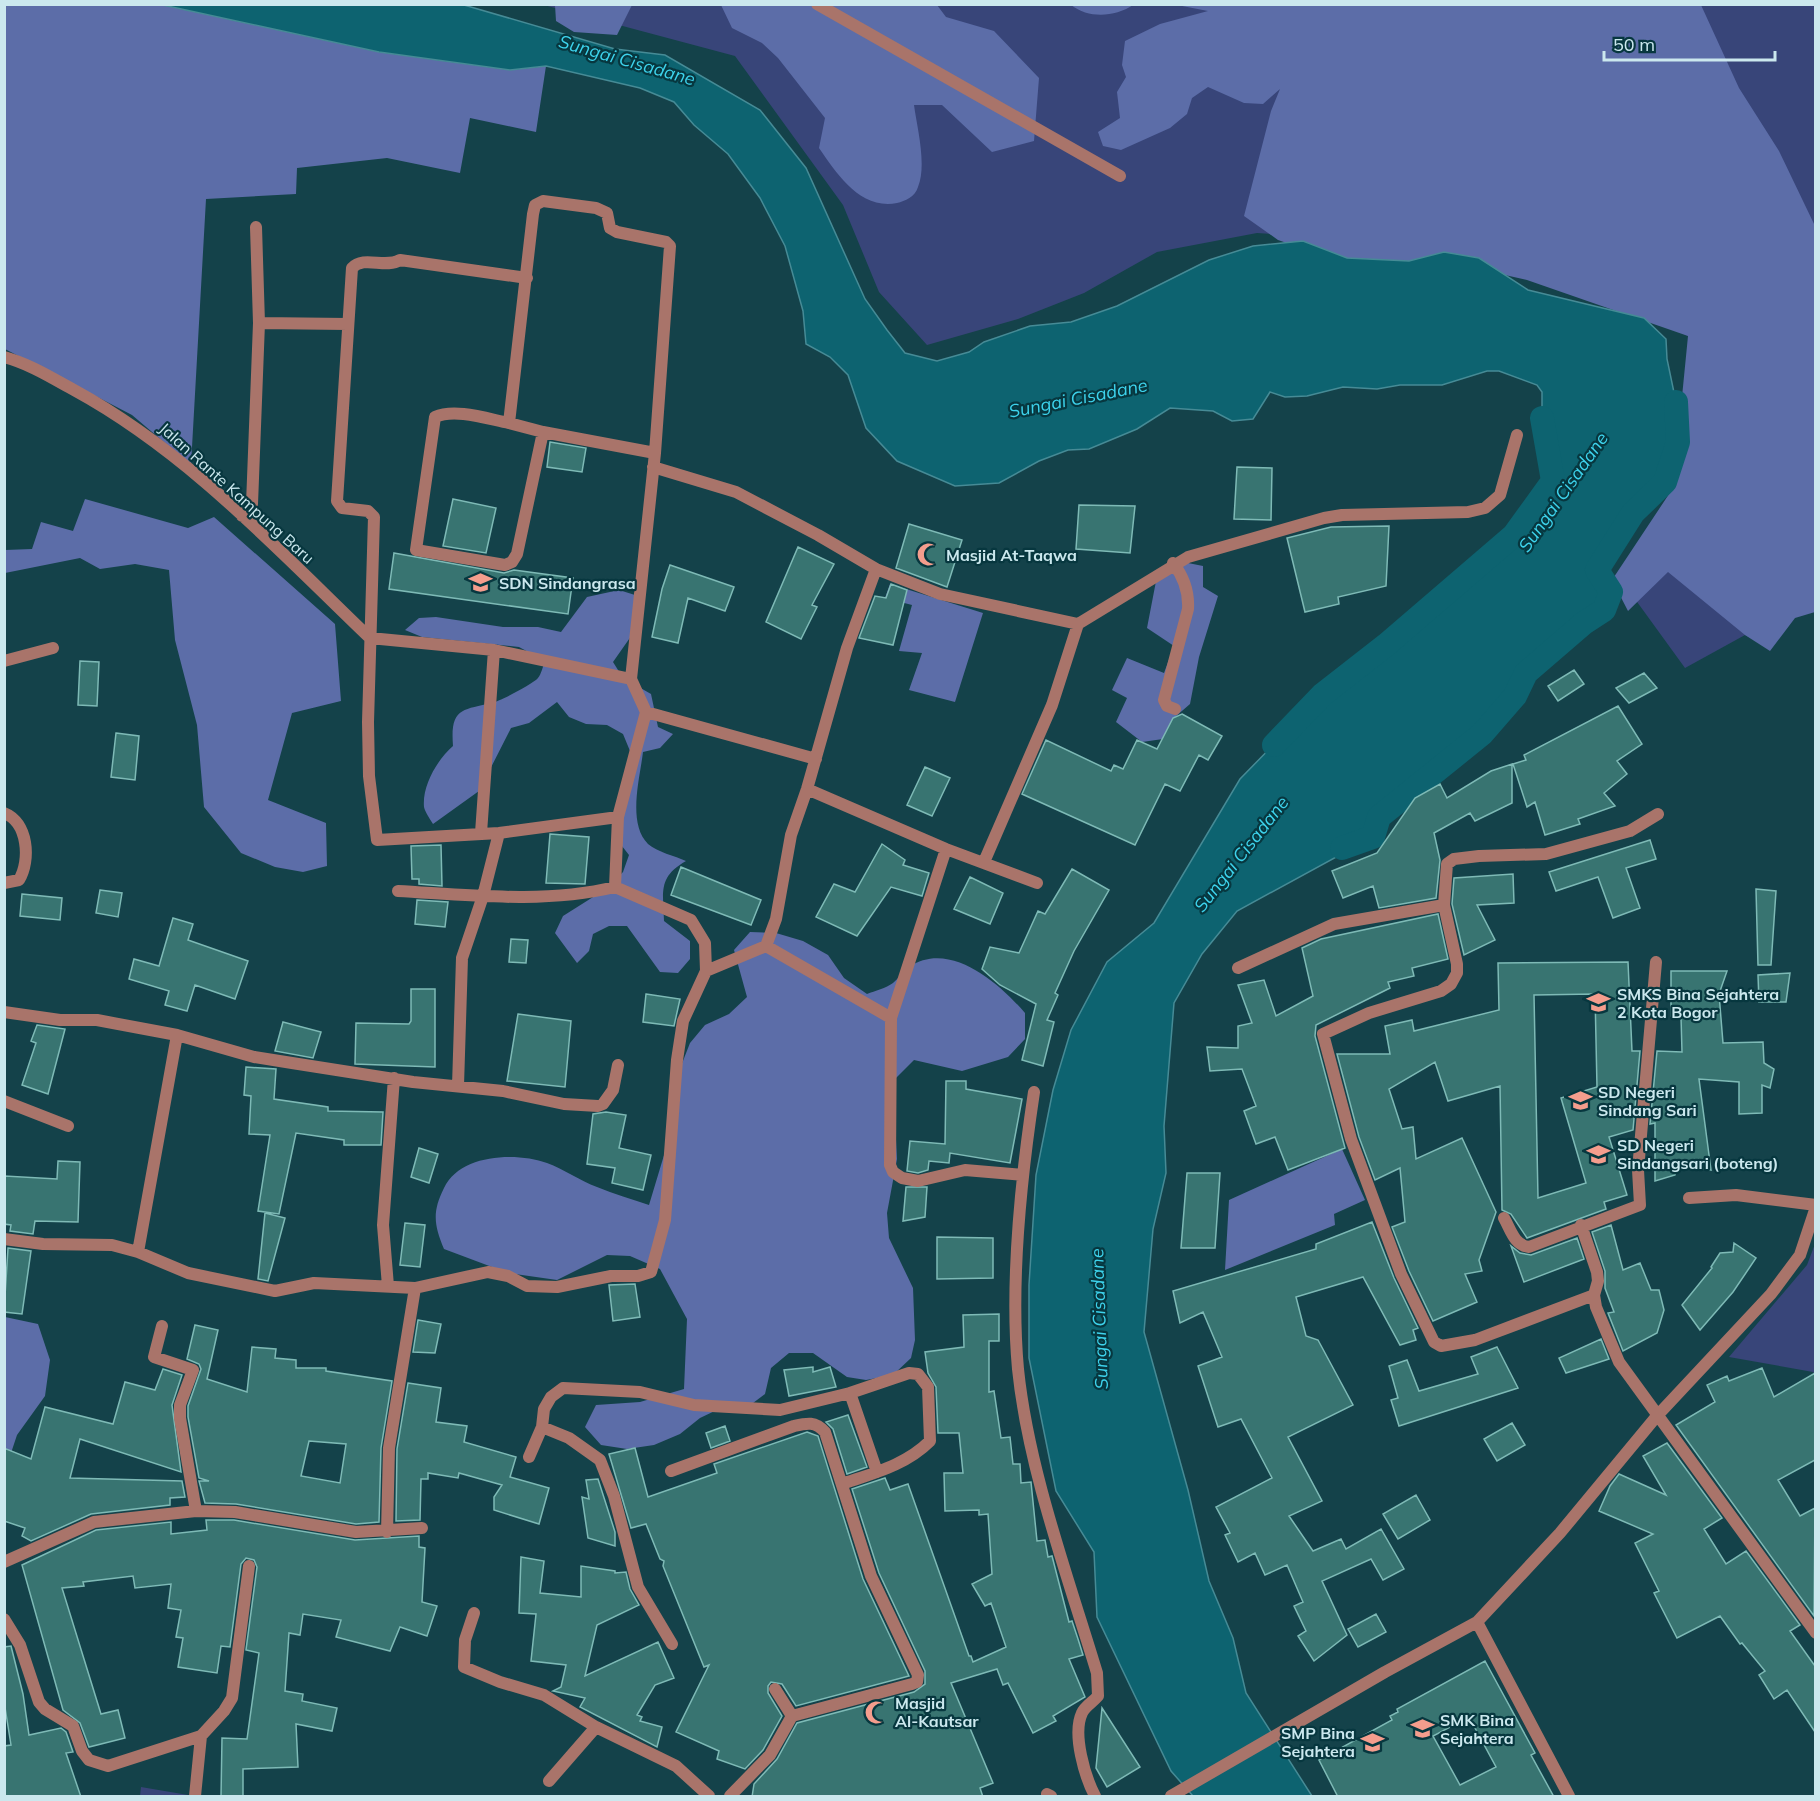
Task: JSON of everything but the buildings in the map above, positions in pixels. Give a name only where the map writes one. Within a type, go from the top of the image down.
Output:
[{"type":"street","points":[[817,4],[1120,176]]},
{"type":"street","points":[[509,423],[535,205],[543,201],[596,208],[607,213],[610,228],[617,232],[666,242],[670,246],[655,453],[631,679],[646,712],[618,817],[615,887]]},
{"type":"street","points":[[242,516],[252,504],[259,323],[256,227]]},
{"type":"street","points":[[527,278],[400,260],[393,264],[360,262],[352,268],[338,501],[342,508],[368,511],[374,517],[369,776],[377,840],[499,833],[618,817]]},
{"type":"street","points":[[259,323],[348,324]]},
{"type":"street","name":"Jalan Rante Kampung Baru","points":[[4,357],[34,369],[119,414],[163,446],[242,516],[370,638]]},
{"type":"street","points":[[543,432],[517,554],[512,562],[505,565],[416,550],[435,417],[441,415],[470,416],[655,453]]},
{"type":"street","points":[[984,862],[1052,705],[1078,624],[1173,563],[1324,518],[1342,515],[1468,512],[1485,508],[1500,495],[1517,435]]},
{"type":"street","points":[[652,467],[736,492],[818,535],[876,569],[940,594],[1078,624]]},
{"type":"street","points":[[1173,563],[1180,571],[1189,597],[1188,609],[1164,700],[1167,706],[1175,709]]},
{"type":"street","points":[[706,971],[766,946],[777,919],[791,835],[816,759],[847,648],[876,569]]},
{"type":"street","points":[[370,638],[494,650],[631,679]]},
{"type":"street","points":[[4,662],[53,648]]},
{"type":"street","points":[[481,833],[494,650]]},
{"type":"street","points":[[646,712],[816,759]]},
{"type":"street","points":[[807,789],[946,849],[1037,883]]},
{"type":"street","points":[[4,813],[11,816],[24,830],[22,874],[19,880],[4,883]]},
{"type":"street","points":[[1594,1295],[1475,1340],[1441,1346],[1434,1342],[1401,1274],[1350,1138],[1323,1034],[1370,1013],[1441,992],[1451,984],[1457,964],[1444,905],[1444,872],[1447,864],[1454,859],[1546,854],[1630,831],[1658,814]]},
{"type":"street","points":[[458,1086],[462,958],[483,896],[499,833]]},
{"type":"street","points":[[946,849],[891,1018],[890,1165],[893,1172],[902,1178],[918,1181],[965,1170],[1023,1175]]},
{"type":"street","points":[[4,1239],[76,1246],[91,1243],[138,1252],[188,1273],[275,1291],[314,1283],[415,1288],[488,1272],[508,1276],[527,1286],[541,1288],[611,1276],[638,1276],[651,1272],[665,1220],[677,1060],[683,1021],[706,971],[705,943],[691,920],[615,887],[568,896],[483,896],[398,891]]},
{"type":"street","points":[[1238,968],[1334,924],[1444,905]]},
{"type":"street","points":[[766,946],[891,1018]]},
{"type":"street","points":[[1504,1218],[1515,1240],[1521,1246],[1529,1247],[1581,1225],[1640,1205],[1638,1170],[1656,962]]},
{"type":"street","points":[[4,1012],[60,1020],[97,1020],[177,1035],[254,1058],[504,1091],[564,1104],[597,1106],[611,1094],[618,1065]]},
{"type":"street","points":[[138,1252],[177,1035]]},
{"type":"street","points":[[388,1286],[383,1225],[394,1078]]},
{"type":"street","points":[[1034,1092],[1023,1175],[1017,1309],[1018,1369],[1034,1457],[1097,1673],[1098,1696],[1085,1707],[1079,1724],[1082,1760],[1095,1797]]},
{"type":"street","points":[[4,1101],[68,1126]]},
{"type":"street","points":[[1171,1797],[1385,1672],[1477,1622],[1560,1533],[1656,1417],[1783,1278],[1800,1255],[1815,1206],[1737,1195],[1689,1198]]},
{"type":"street","points":[[1581,1225],[1597,1272],[1598,1281],[1594,1295],[1619,1362],[1656,1417],[1730,1512],[1815,1633]]},
{"type":"street","points":[[387,1532],[389,1448],[415,1288]]},
{"type":"street","points":[[162,1326],[154,1357],[193,1370],[180,1406],[180,1418],[196,1511]]},
{"type":"street","points":[[529,1457],[542,1427],[544,1409],[550,1397],[563,1388],[649,1393],[694,1405],[780,1410],[850,1393],[909,1373],[918,1374],[928,1387],[930,1441],[918,1453],[877,1472],[842,1484]]},
{"type":"street","points":[[850,1393],[877,1472]]},
{"type":"street","points":[[671,1471],[810,1422],[819,1425],[825,1432],[871,1576],[918,1676],[917,1682],[912,1684],[792,1716],[770,1755],[730,1797]]},
{"type":"street","points":[[542,1427],[569,1438],[600,1460],[614,1497],[638,1587],[672,1644]]},
{"type":"street","points":[[4,1562],[94,1522],[196,1511],[235,1512],[342,1531],[387,1532],[422,1528]]},
{"type":"street","points":[[4,1619],[20,1645],[39,1702],[45,1709],[73,1726],[82,1751],[89,1760],[108,1766],[201,1736],[224,1712],[232,1698],[249,1566]]},
{"type":"street","points":[[474,1612],[465,1640],[464,1667],[500,1682],[544,1695],[596,1727],[676,1766],[709,1797]]},
{"type":"street","points":[[1477,1622],[1569,1797]]},
{"type":"street","points":[[775,1689],[792,1716]]},
{"type":"street","points":[[549,1781],[596,1727]]},
{"type":"street","points":[[195,1797],[201,1736]]},
{"type":"shaded area","points":[[555,4],[632,5],[617,35],[574,32],[556,21]]},
{"type":"shaded area","points":[[4,5],[163,5],[379,52],[510,70],[546,66],[536,132],[470,118],[460,173],[387,158],[297,168],[296,194],[206,199],[191,465],[132,415],[5,349]]},
{"type":"shaded area","points":[[544,5],[1815,5],[1815,608],[1793,614],[1769,648],[1745,635],[1685,668],[1619,577],[1673,488],[1699,404],[1688,336],[1515,250],[1257,233],[1157,252],[1084,293],[1018,319],[927,345],[879,292],[843,205],[735,56]]},
{"type":"shaded area","points":[[721,5],[937,5],[946,17],[994,31],[1039,78],[1034,141],[992,152],[942,105],[914,105],[922,168],[917,190],[909,198],[897,203],[884,204],[872,201],[861,196],[842,179],[819,148],[825,118],[778,58],[762,43],[732,28]]},
{"type":"shaded area","points":[[1071,5],[1133,5],[1118,12],[1102,15],[1086,13]]},
{"type":"shaded area","points":[[1177,5],[1701,5],[1739,88],[1779,151],[1815,226],[1815,612],[1795,618],[1770,651],[1745,635],[1668,572],[1628,611],[1612,580],[1673,488],[1688,336],[1527,280],[1434,259],[1423,268],[1330,258],[1278,240],[1244,216],[1271,111],[1280,89],[1263,104],[1244,103],[1208,87],[1192,98],[1187,114],[1170,128],[1121,150],[1103,146],[1098,132],[1120,118],[1117,92],[1126,77],[1122,65],[1125,41],[1160,24],[1208,11]]},
{"type":"shaded area","points":[[85,499],[188,528],[214,517],[335,624],[341,701],[292,713],[268,800],[326,823],[327,866],[303,872],[275,867],[241,853],[204,807],[197,725],[175,640],[169,570],[135,564],[100,569],[80,558],[5,573],[5,550],[32,549],[41,522],[73,531]]},
{"type":"shaded area","points":[[1183,562],[1203,566],[1203,587],[1218,596],[1199,657],[1190,704],[1175,717],[1163,739],[1142,742],[1116,722],[1127,698],[1112,690],[1127,658],[1164,673],[1174,646],[1147,628],[1157,576]]},
{"type":"shaded area","points":[[890,584],[983,613],[955,702],[909,690],[922,653],[899,651],[912,605],[885,598]]},
{"type":"shaded area","points":[[619,590],[635,595],[634,632],[613,662],[623,678],[651,694],[658,727],[673,734],[660,748],[643,752],[636,813],[642,835],[648,844],[661,852],[686,861],[666,879],[663,893],[664,921],[690,941],[690,959],[678,973],[660,972],[627,926],[609,926],[593,934],[589,951],[577,963],[555,933],[563,916],[609,887],[623,872],[629,855],[618,841],[630,751],[623,734],[607,725],[586,724],[569,717],[557,702],[529,723],[511,728],[479,791],[433,824],[424,807],[428,781],[442,758],[453,746],[454,724],[460,713],[496,702],[535,681],[545,661],[519,647],[422,637],[405,630],[419,618],[436,617],[503,627],[538,627],[561,632],[587,597]]},
{"type":"shaded area","points":[[750,932],[776,933],[803,941],[828,955],[844,978],[867,994],[890,985],[909,967],[925,960],[941,958],[957,962],[988,978],[1025,1013],[1025,1039],[1008,1057],[962,1071],[914,1060],[893,1081],[897,1159],[887,1213],[889,1238],[913,1288],[915,1340],[911,1358],[893,1375],[866,1380],[847,1377],[813,1353],[789,1353],[771,1368],[765,1394],[745,1409],[721,1408],[700,1418],[680,1434],[654,1445],[627,1449],[601,1445],[585,1427],[596,1405],[640,1402],[684,1389],[687,1319],[660,1269],[630,1256],[607,1255],[557,1280],[508,1273],[444,1249],[436,1225],[438,1204],[444,1188],[462,1168],[490,1159],[520,1157],[547,1163],[610,1192],[649,1205],[677,1112],[681,1066],[690,1043],[705,1025],[729,1014],[747,997],[734,950]]},
{"type":"shaded area","points":[[1342,1149],[1365,1200],[1334,1214],[1335,1225],[1225,1270],[1229,1200]]},
{"type":"shaded area","points":[[1815,1244],[1815,1375],[1813,1372],[1729,1357],[1807,1265]]},
{"type":"shaded area","points":[[5,1317],[38,1324],[50,1360],[45,1396],[17,1435],[5,1471]]},
{"type":"shaded area","points":[[141,1787],[188,1795],[140,1796]]},
{"type":"water","name":"Sungai Cisadane","points":[[163,5],[464,5],[615,49],[665,55],[760,110],[806,168],[865,299],[905,353],[937,361],[969,352],[984,342],[1030,326],[1071,322],[1117,306],[1209,260],[1253,246],[1303,241],[1347,258],[1409,261],[1444,252],[1479,258],[1528,290],[1644,318],[1666,339],[1667,359],[1676,402],[1665,482],[1633,513],[1597,570],[1611,592],[1604,610],[1525,672],[1515,696],[1482,734],[1379,817],[1373,837],[1237,911],[1202,954],[1174,1003],[1164,1126],[1166,1173],[1153,1229],[1144,1332],[1188,1490],[1209,1581],[1233,1638],[1246,1693],[1312,1796],[1193,1796],[1171,1771],[1097,1617],[1094,1552],[1056,1491],[1029,1358],[1029,1285],[1036,1175],[1053,1090],[1071,1030],[1107,962],[1154,923],[1240,779],[1322,695],[1386,645],[1514,535],[1553,481],[1542,418],[1542,392],[1537,385],[1499,371],[1487,371],[1442,385],[1400,385],[1377,389],[1343,387],[1307,396],[1285,397],[1270,392],[1253,419],[1232,421],[1213,411],[1170,408],[1137,429],[1089,449],[1068,450],[1039,461],[999,483],[955,486],[897,461],[866,428],[848,375],[830,357],[806,344],[803,311],[785,246],[760,198],[728,154],[694,125],[674,102],[640,88],[546,66],[510,70],[379,52]]},
{"type":"waterway","points":[[1342,848],[1373,837],[1379,817],[1482,734],[1515,696],[1526,673],[1584,623],[1604,610],[1611,592],[1597,570],[1633,513],[1665,482],[1678,442],[1676,402]]},
{"type":"waterway","name":"Sungai Cisadane","points":[[1274,745],[1322,695],[1386,645],[1514,535],[1553,481],[1542,418]]},
{"type":"place","name":"Masjid At-Taqwa","points":[[928,555]]},
{"type":"place","name":"SDN Sindangrasa","points":[[481,583]]},
{"type":"place","name":"SMKS Bina Sejahtera 2 Kota Bogor","points":[[1599,1003]]},
{"type":"place","name":"SD Negeri Sindang Sari","points":[[1580,1101]]},
{"type":"place","name":"SD Negeri Sindangsari (boteng)","points":[[1599,1154]]},
{"type":"place","name":"Masjid Al-Kautsar","points":[[877,1712]]},
{"type":"place","name":"SMK Bina Sejahtera","points":[[1422,1729]]},
{"type":"place","name":"SMP Bina Sejahtera","points":[[1373,1742]]}]
